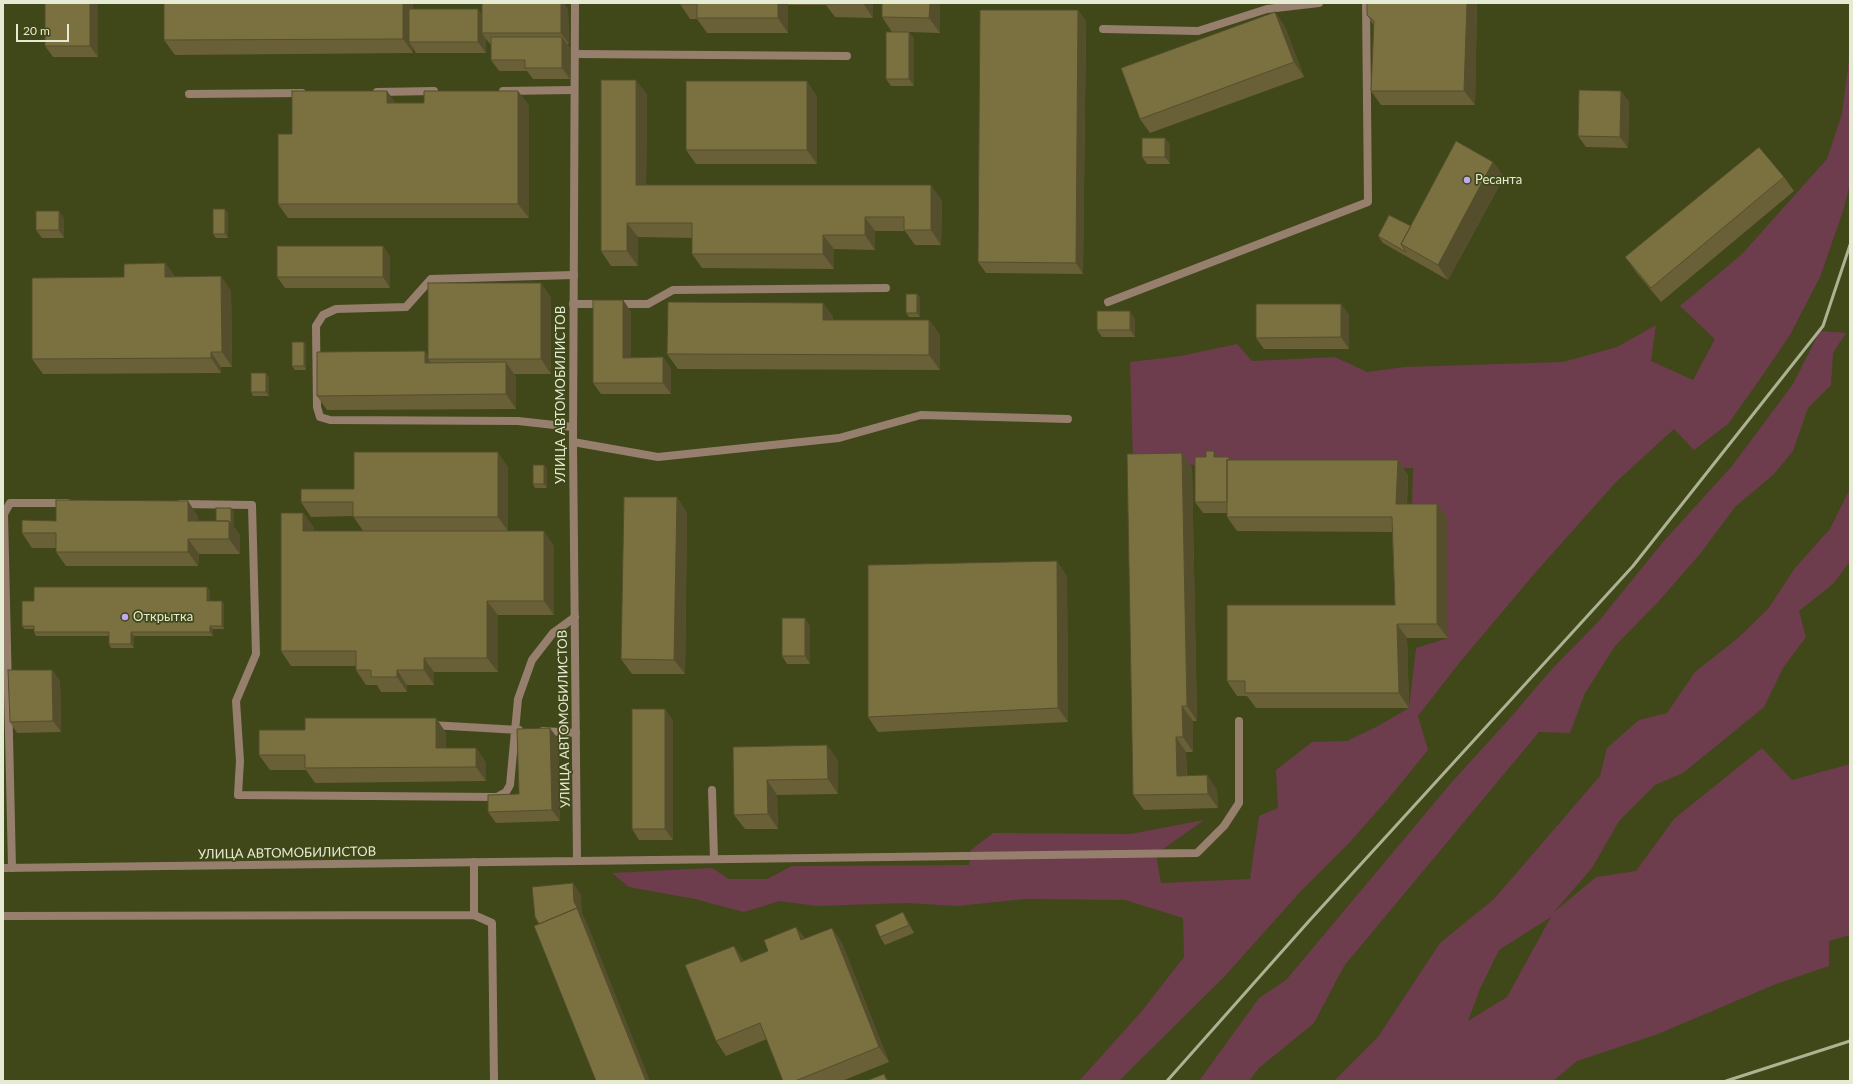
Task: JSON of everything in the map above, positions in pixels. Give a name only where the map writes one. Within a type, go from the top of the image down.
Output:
[{"type":"street","name":"УЛИЦА АВТОМОБИЛИСТОВ","points":[[3,868],[577,861],[573,442],[575,3]]},
{"type":"street","points":[[1103,29],[1198,31],[1268,9],[1319,3]]},
{"type":"street","points":[[1108,302],[1368,202],[1366,3]]},
{"type":"street","points":[[575,54],[847,56]]},
{"type":"street","points":[[496,91],[574,90]]},
{"type":"street","points":[[370,92],[441,91]]},
{"type":"street","points":[[189,94],[307,93]]},
{"type":"street","points":[[573,427],[518,420],[330,420],[320,417],[317,407],[316,326],[323,315],[336,309],[406,307],[431,279],[574,275]]},
{"type":"street","points":[[573,304],[648,304],[673,290],[886,288]]},
{"type":"street","points":[[573,442],[658,457],[839,438],[921,415],[1068,419]]},
{"type":"street","points":[[12,868],[4,514],[10,503],[72,504]]},
{"type":"street","points":[[174,504],[252,505],[256,654],[236,701],[240,760],[238,795],[497,797],[506,792],[510,785],[518,699],[532,660],[553,633],[575,617]]},
{"type":"street","points":[[577,861],[1197,853],[1224,826],[1239,803],[1239,721]]},
{"type":"street","points":[[420,724],[576,733]]},
{"type":"street","points":[[712,790],[714,859]]},
{"type":"street","points":[[474,862],[474,915]]},
{"type":"street","points":[[3,916],[474,915],[492,923],[494,1081]]},
{"type":"shaded area","points":[[1850,52],[1850,184],[1843,211],[1820,277],[1790,335],[1760,379],[1728,424],[1694,450],[1674,429],[1616,482],[1535,573],[1460,662],[1418,716],[1428,750],[1388,799],[1349,843],[1301,891],[1224,977],[1119,1081],[1079,1081],[1141,1012],[1184,957],[1183,918],[1125,900],[1025,899],[958,906],[907,903],[817,906],[780,901],[744,912],[695,899],[629,887],[612,873],[712,868],[729,879],[767,879],[792,866],[969,865],[971,850],[993,833],[1130,834],[1204,820],[1156,854],[1161,883],[1250,879],[1259,816],[1278,808],[1276,770],[1312,742],[1347,741],[1378,726],[1409,708],[1416,648],[1448,638],[1412,506],[1413,468],[1133,464],[1130,362],[1181,356],[1237,344],[1252,361],[1335,357],[1367,372],[1404,367],[1563,362],[1617,347],[1656,325],[1651,361],[1693,380],[1715,339],[1680,306],[1742,254],[1827,159],[1842,114]]},
{"type":"shaded area","points":[[1820,331],[1846,333],[1833,353],[1831,385],[1808,408],[1793,451],[1774,474],[1735,507],[1700,554],[1658,602],[1615,646],[1585,693],[1570,733],[1539,732],[1344,966],[1314,1023],[1259,1068],[1249,1081],[1199,1081],[1259,998],[1286,980],[1451,783],[1551,670],[1598,622],[1663,542],[1732,466],[1793,384]]},
{"type":"shaded area","points":[[1850,489],[1850,561],[1834,583],[1799,611],[1806,637],[1783,668],[1764,707],[1683,773],[1655,785],[1619,821],[1592,868],[1553,913],[1596,877],[1636,871],[1674,819],[1762,748],[1792,780],[1850,764],[1850,935],[1829,941],[1829,966],[1776,984],[1658,1034],[1577,1061],[1553,1081],[1334,1081],[1378,1037],[1440,943],[1494,899],[1600,776],[1607,748],[1639,720],[1667,713],[1695,672],[1738,638],[1768,609],[1795,568],[1830,529]],"holes":[[[1551,917],[1507,997],[1468,1021],[1480,989],[1499,950]]]},
{"type":"building","points":[[45,3],[90,3],[90,46],[45,46]]},
{"type":"building","points":[[164,3],[403,3],[403,39],[164,40]]},
{"type":"building","points":[[482,3],[561,3],[561,33],[482,33]]},
{"type":"building","points":[[680,3],[778,3],[778,18],[697,18],[697,4]]},
{"type":"building","points":[[882,3],[930,3],[929,18],[882,17]]},
{"type":"building","points":[[1367,3],[1467,3],[1464,91],[1371,91],[1374,21],[1367,15]]},
{"type":"building","points":[[409,9],[478,9],[478,42],[409,42]]},
{"type":"building","points":[[980,10],[1078,10],[1076,263],[978,262]]},
{"type":"building","points":[[1275,12],[1294,62],[1140,119],[1121,68]]},
{"type":"building","points":[[886,32],[909,32],[909,79],[886,79]]},
{"type":"building","points":[[491,37],[562,37],[562,68],[525,68],[525,60],[491,60]]},
{"type":"building","points":[[601,80],[636,80],[636,185],[931,185],[931,230],[904,230],[904,217],[865,217],[865,235],[823,235],[823,254],[692,254],[692,223],[627,223],[627,251],[601,251]]},
{"type":"building","points":[[686,81],[807,81],[807,150],[686,150]]},
{"type":"building","points":[[1579,90],[1621,91],[1620,137],[1578,136]]},
{"type":"building","points":[[292,91],[387,91],[387,103],[424,103],[424,91],[518,91],[518,204],[278,204],[278,134],[292,134]]},
{"type":"building","points":[[1142,138],[1165,138],[1165,157],[1142,157]]},
{"type":"building","points":[[1456,141],[1493,162],[1438,265],[1401,244]]},
{"type":"building","points":[[1759,147],[1784,177],[1651,288],[1625,257]]},
{"type":"building","points":[[213,209],[225,209],[225,234],[213,234]]},
{"type":"building","points":[[36,211],[59,211],[59,230],[36,230]]},
{"type":"building","points":[[1389,215],[1411,226],[1401,244],[1406,252],[1378,236]]},
{"type":"building","points":[[277,246],[383,246],[383,277],[277,277]]},
{"type":"building","points":[[165,263],[165,277],[221,276],[222,352],[211,352],[211,358],[32,359],[32,278],[124,277],[124,264]]},
{"type":"building","points":[[428,283],[541,283],[541,359],[428,359]]},
{"type":"building","points":[[906,294],[917,294],[917,313],[906,313]]},
{"type":"building","points":[[593,300],[623,300],[623,358],[663,357],[663,383],[593,383]]},
{"type":"building","points":[[668,302],[823,303],[823,320],[929,320],[929,355],[667,354]]},
{"type":"building","points":[[1256,304],[1341,304],[1341,337],[1256,338]]},
{"type":"building","points":[[1097,311],[1130,311],[1130,330],[1097,330]]},
{"type":"building","points":[[292,342],[304,342],[304,366],[292,366]]},
{"type":"building","points":[[425,351],[425,363],[506,362],[506,394],[317,396],[317,352]]},
{"type":"building","points":[[251,373],[266,373],[266,392],[251,392]]},
{"type":"building","points":[[1206,451],[1214,451],[1214,457],[1229,457],[1229,460],[1227,460],[1227,502],[1195,502],[1195,457],[1206,457]]},
{"type":"building","points":[[354,452],[498,452],[498,517],[353,517],[353,502],[301,502],[301,489],[354,489]]},
{"type":"building","points":[[1182,453],[1187,706],[1182,706],[1183,737],[1176,737],[1177,776],[1207,775],[1208,794],[1133,795],[1127,454]]},
{"type":"building","points":[[1227,460],[1398,460],[1396,504],[1437,504],[1437,624],[1397,624],[1399,693],[1245,693],[1245,681],[1227,681],[1227,605],[1395,605],[1392,517],[1227,517]]},
{"type":"building","points":[[533,465],[544,465],[544,484],[533,484]]},
{"type":"building","points":[[624,497],[677,497],[674,660],[621,659]]},
{"type":"building","points":[[56,500],[188,501],[188,521],[229,521],[229,539],[188,539],[188,552],[56,552],[56,533],[22,533],[22,520],[56,521]]},
{"type":"building","points":[[216,508],[231,508],[231,523],[229,521],[216,521]]},
{"type":"building","points":[[281,513],[303,513],[303,531],[544,531],[544,601],[487,601],[487,658],[424,658],[424,670],[397,670],[397,677],[371,677],[371,670],[356,670],[356,651],[281,651]]},
{"type":"building","points":[[1057,561],[1058,708],[868,717],[868,565]]},
{"type":"building","name":"Открытка","points":[[34,587],[207,587],[207,601],[222,601],[222,626],[210,626],[210,632],[131,632],[131,644],[109,644],[109,632],[34,632],[34,626],[22,626],[22,601],[34,601]]},
{"type":"building","points":[[782,618],[805,618],[805,656],[782,656]]},
{"type":"building","points":[[8,670],[52,670],[53,721],[10,722]]},
{"type":"building","points":[[632,709],[665,709],[665,829],[632,829]]},
{"type":"building","points":[[305,718],[436,718],[436,748],[476,748],[476,767],[305,768],[305,755],[259,755],[259,730],[305,730]]},
{"type":"building","points":[[550,728],[552,810],[488,812],[488,795],[519,794],[517,729]]},
{"type":"building","points":[[827,745],[828,779],[767,780],[768,814],[734,815],[733,747]]},
{"type":"building","points":[[573,883],[574,902],[580,912],[577,908],[539,924],[535,917],[532,887]]},
{"type":"building","points":[[577,908],[646,1081],[596,1081],[534,926]]},
{"type":"building","points":[[903,912],[909,925],[880,937],[875,925]]},
{"type":"building","points":[[796,927],[801,940],[832,928],[879,1047],[795,1081],[783,1081],[760,1023],[716,1041],[685,965],[734,946],[741,962],[768,951],[764,940]]},
{"type":"building","points":[[884,1074],[887,1081],[866,1081]]},
{"type":"railway","points":[[1167,1081],[1309,921],[1633,566],[1823,326],[1850,245]]},
{"type":"railway","points":[[1726,1081],[1850,1041]]},
{"type":"place","name":"Ресанта","points":[[1467,180]]},
{"type":"place","name":"Открытка","points":[[125,617]]}]
